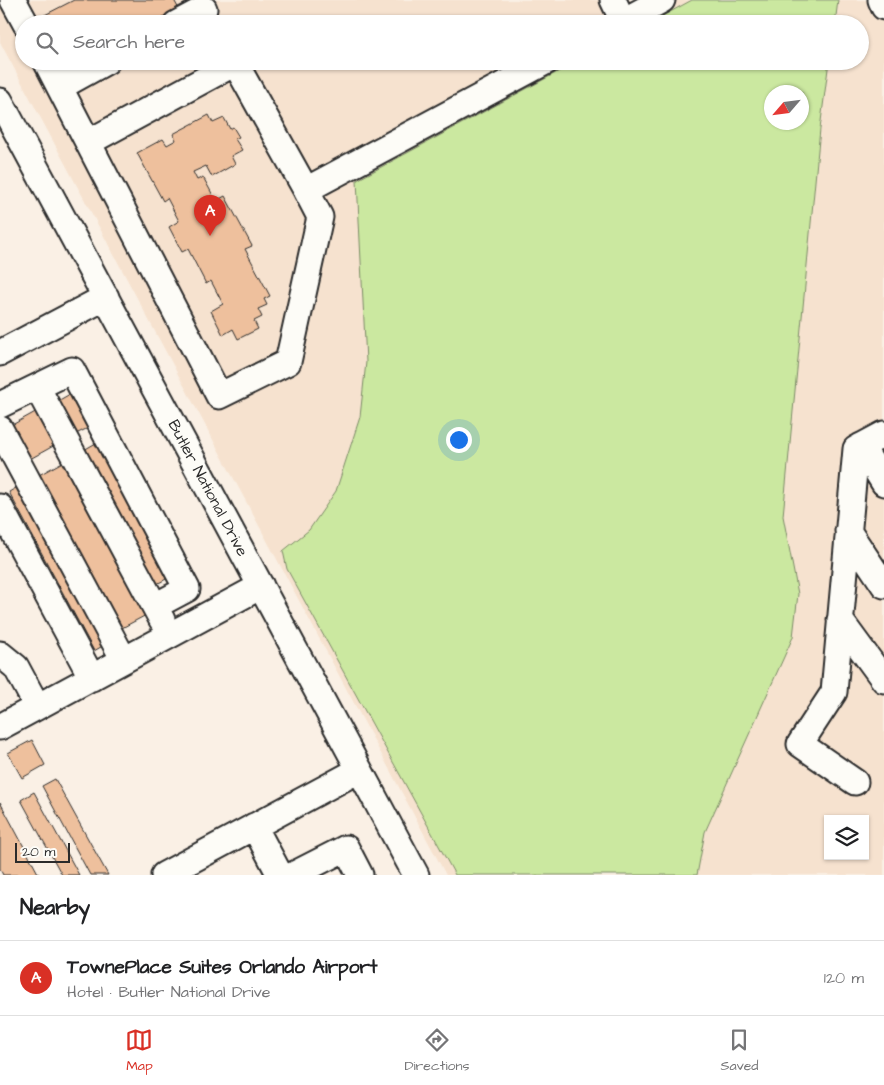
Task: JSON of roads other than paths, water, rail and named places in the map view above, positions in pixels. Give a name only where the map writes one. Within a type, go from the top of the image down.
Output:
[{"type":"street","points":[[618,15],[662,0]]},
{"type":"street","points":[[881,0],[884,7]]},
{"type":"street","points":[[11,3],[20,15]]},
{"type":"street","points":[[51,70],[219,396],[288,362],[320,217],[238,70]]},
{"type":"street","points":[[60,87],[91,70]]},
{"type":"street","points":[[89,142],[220,70]]},
{"type":"street","points":[[306,190],[531,70]]},
{"type":"street","name":"Butler National Drive","points":[[0,101],[416,875]]},
{"type":"street","points":[[0,353],[106,297]]},
{"type":"street","points":[[0,405],[72,370],[187,589],[155,606]]},
{"type":"street","points":[[37,387],[171,635]]},
{"type":"street","points":[[0,429],[124,660]]},
{"type":"street","points":[[855,782],[800,744],[834,692],[856,449],[884,434]]},
{"type":"street","points":[[861,446],[884,483]]},
{"type":"street","points":[[0,507],[92,678]]},
{"type":"street","points":[[848,531],[884,585]]},
{"type":"street","points":[[0,727],[261,586]]},
{"type":"street","points":[[840,620],[884,680]]},
{"type":"street","points":[[0,654],[16,667],[38,706]]},
{"type":"street","points":[[164,875],[359,770]]},
{"type":"street","points":[[254,826],[280,875]]},
{"type":"street","points":[[293,875],[346,848],[360,875]]},
{"type":"place","name":"TownePlace Suites Orlando Airport","points":[[210,236]]}]
